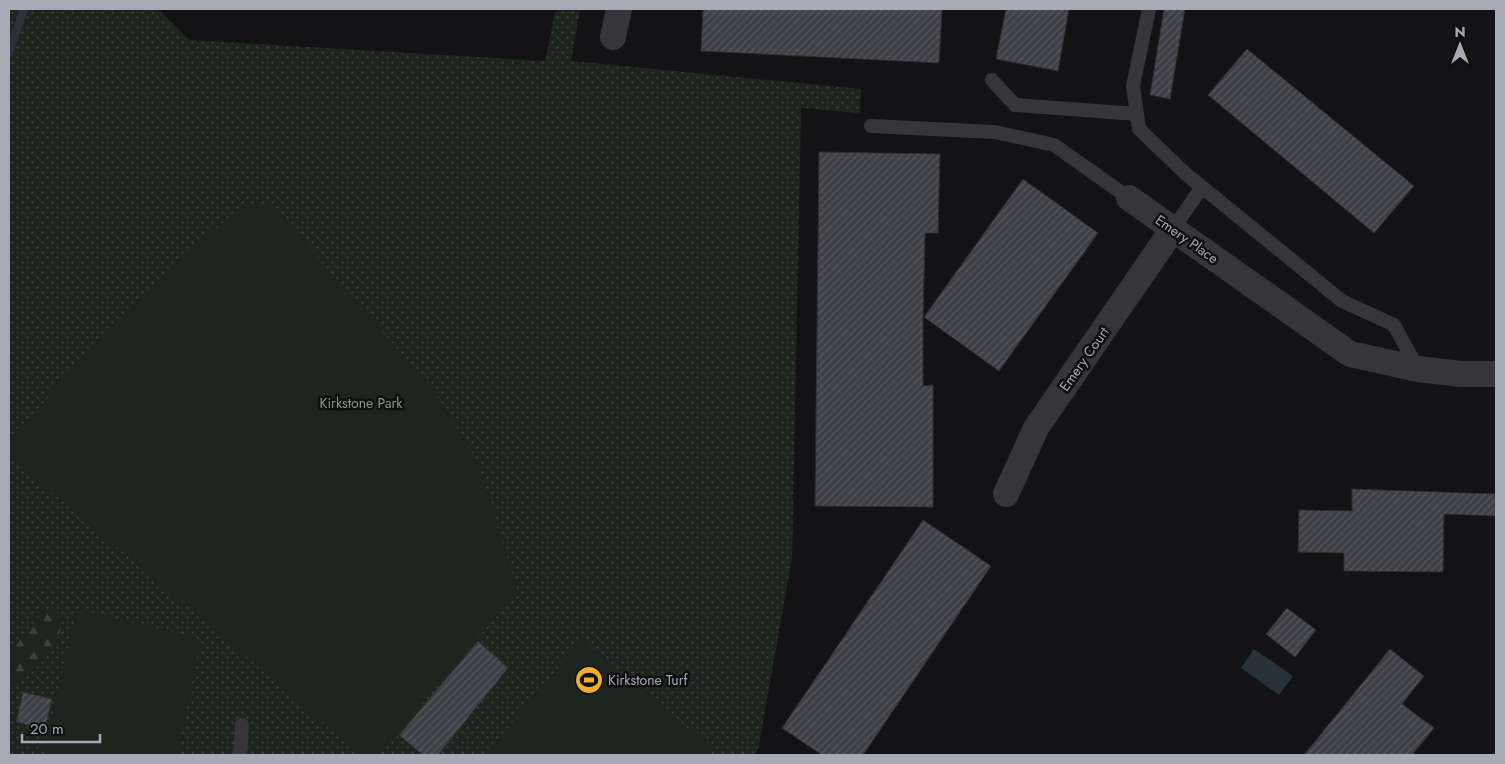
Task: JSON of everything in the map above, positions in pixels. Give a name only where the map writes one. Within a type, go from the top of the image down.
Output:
[{"type":"street","points":[[613,37],[619,9]]},
{"type":"street","name":"Emery Place","points":[[1129,198],[1350,354],[1418,369],[1461,374],[1496,374]]},
{"type":"street","name":"Emery Court","points":[[1006,494],[1036,428],[1173,229]]},
{"type":"lane","points":[[1149,9],[1133,86],[1139,129],[1202,187],[1342,301],[1394,325],[1418,369]]},
{"type":"lane","points":[[992,80],[1015,104],[1137,114]]},
{"type":"lane","name":"Emery Place","points":[[871,126],[995,132],[1054,145],[1129,198]]},
{"type":"lane","points":[[1173,229],[1202,187]]},
{"type":"lane","points":[[240,755],[242,725]]},
{"type":"green space","name":"Kirkstone Park","points":[[9,9],[158,9],[189,40],[545,61],[556,9],[580,9],[571,61],[861,89],[860,113],[801,108],[792,558],[758,750],[754,755],[9,755]]},
{"type":"green space","points":[[241,206],[273,206],[433,390],[477,462],[518,591],[377,755],[359,755],[266,673],[9,456],[9,442],[112,324]]},
{"type":"green space","points":[[57,607],[62,620],[55,643],[34,670],[9,691],[9,655],[43,610]]},
{"type":"green space","points":[[77,609],[193,637],[200,645],[177,755],[43,755]]},
{"type":"green space","name":"Kirkstone Turf","points":[[581,640],[713,749],[708,755],[486,755]]},
{"type":"shaded area","points":[[1254,649],[1293,676],[1279,695],[1241,668]]},
{"type":"building","points":[[703,9],[942,9],[939,63],[701,51]]},
{"type":"building","points":[[1006,9],[1069,9],[1058,71],[996,59]]},
{"type":"building","points":[[1164,9],[1185,9],[1170,99],[1150,95]]},
{"type":"building","points":[[1247,49],[1414,186],[1374,233],[1208,95]]},
{"type":"building","points":[[819,152],[940,154],[938,233],[925,233],[923,318],[923,386],[933,385],[933,507],[815,506]]},
{"type":"building","points":[[1023,179],[1098,233],[999,371],[924,317]]},
{"type":"building","points":[[1352,489],[1496,494],[1496,516],[1444,514],[1443,572],[1344,571],[1344,553],[1298,552],[1299,510],[1352,511]]},
{"type":"building","points":[[923,520],[991,566],[863,755],[822,755],[782,728]]},
{"type":"building","points":[[1287,608],[1316,630],[1295,657],[1266,634]]},
{"type":"building","points":[[478,641],[508,668],[438,755],[423,755],[399,735]]},
{"type":"building","points":[[1390,649],[1424,676],[1402,704],[1434,728],[1412,755],[1304,755]]},
{"type":"building","points":[[23,692],[52,699],[45,729],[16,722]]},
{"type":"waterway","points":[[9,53],[24,9]]},
{"type":"place","name":"Kirkstone Turf","points":[[589,680]]}]
